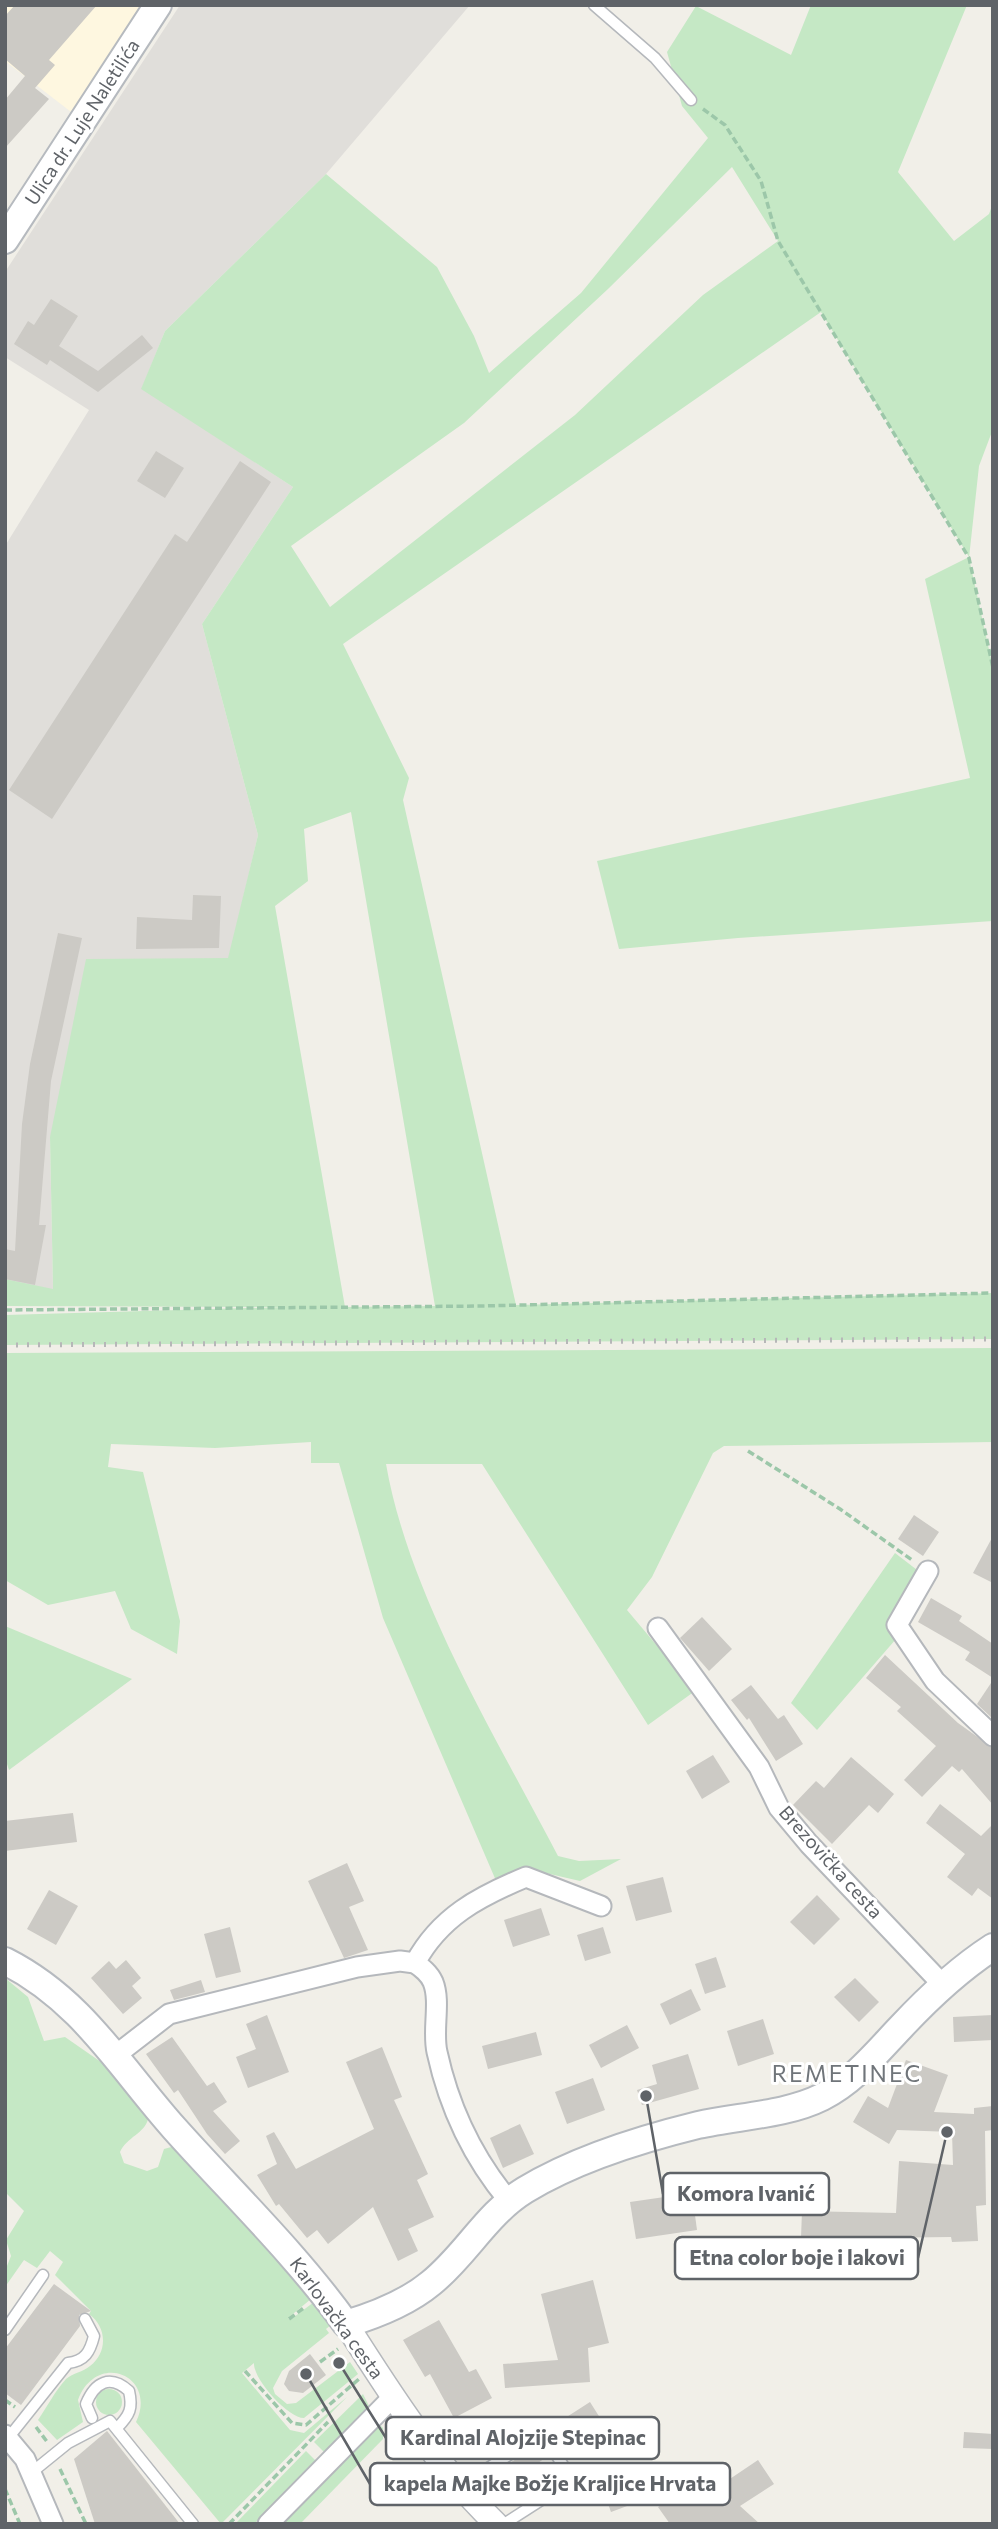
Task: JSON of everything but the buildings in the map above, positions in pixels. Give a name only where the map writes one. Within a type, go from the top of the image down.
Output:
[{"type":"main road","name":"Ulica dr. Luje Naletilića","points":[[5,240],[158,5]]},
{"type":"main road","points":[[344,2335],[433,2282],[509,2201],[544,2179],[603,2155],[696,2126],[798,2106],[820,2098],[855,2074],[943,1985],[993,1947]]},
{"type":"main road","name":"Karlovačka cesta","points":[[5,1961],[37,1977],[65,2001],[116,2055],[172,2125],[296,2258],[344,2335]]},
{"type":"street","points":[[928,1571],[897,1625],[935,1681],[993,1736]]},
{"type":"street","name":"Brezovička cesta","points":[[658,1628],[759,1767],[779,1808],[808,1844],[943,1985]]},
{"type":"street","points":[[415,1963],[439,1926],[493,1891],[526,1877],[601,1906]]},
{"type":"street","points":[[116,2055],[169,2014],[357,1967],[400,1961],[415,1963],[426,1971],[434,1984],[437,2051],[468,2143],[488,2176],[509,2201]]},
{"type":"street","name":"Karlovačka cesta","points":[[344,2335],[458,2487],[496,2524]]},
{"type":"street","points":[[268,2524],[393,2398]]},
{"type":"street","points":[[7,2436],[31,2473],[53,2524]]},
{"type":"lane","points":[[594,5],[654,58],[691,100]]},
{"type":"lane","points":[[5,2330],[43,2276]]},
{"type":"lane","points":[[7,2436],[68,2363],[78,2362],[86,2356],[94,2336],[85,2319]]},
{"type":"lane","points":[[92,2418],[86,2404],[90,2393],[104,2381],[112,2380],[129,2391],[132,2405],[129,2416],[117,2428]]},
{"type":"lane","points":[[31,2473],[68,2444],[110,2421],[193,2524]]},
{"type":"lane","points":[[458,2487],[536,2438],[550,2446],[565,2468],[566,2478],[560,2488],[504,2524]]},
{"type":"path","points":[[691,100],[725,125],[761,181],[778,241],[969,558],[993,668]]},
{"type":"path","points":[[5,1310],[483,1306],[993,1293]]},
{"type":"path","points":[[748,1451],[840,1509],[928,1571]]},
{"type":"path","points":[[320,2362],[344,2335]]},
{"type":"path","points":[[245,2371],[292,2423],[300,2427],[306,2425],[362,2376]]},
{"type":"path","points":[[229,2524],[328,2421]]},
{"type":"path","points":[[5,2489],[20,2524]]},
{"type":"shaded area","points":[[5,5],[147,5],[75,115],[5,61]]},
{"type":"shaded area","points":[[180,5],[470,5],[326,174],[165,331],[142,388],[293,487],[202,624],[258,835],[229,958],[50,1137],[53,1290],[5,1279],[5,546],[89,410],[5,357],[5,272]]},
{"type":"green space","points":[[811,5],[967,5],[898,172],[954,241],[989,214],[993,203],[993,429],[979,466],[969,558],[993,668],[993,921],[619,949],[597,861],[970,778],[925,579],[969,557],[821,312],[343,644],[409,778],[403,800],[516,1305],[993,1293],[993,1339],[5,1345],[5,1315],[285,1307],[5,1306],[5,1279],[53,1289],[50,1137],[86,959],[228,958],[258,835],[202,624],[293,487],[141,389],[165,331],[326,174],[437,267],[474,336],[489,373],[581,293],[708,138],[682,106],[667,52],[696,6],[791,55]],"holes":[[[732,167],[778,241],[703,295],[575,415],[330,607],[291,546],[464,423],[608,289]],[[351,812],[435,1306],[345,1307],[275,906],[308,881],[304,829]]]},
{"type":"green space","points":[[993,1348],[993,1442],[724,1446],[713,1453],[652,1577],[627,1610],[695,1691],[648,1725],[482,1464],[386,1464],[397,1514],[434,1615],[482,1714],[558,1856],[579,1861],[621,1859],[580,1881],[524,1868],[497,1883],[383,1618],[339,1463],[311,1463],[311,1442],[215,1448],[111,1444],[108,1467],[143,1472],[180,1621],[177,1654],[131,1629],[115,1591],[48,1605],[5,1580],[5,1353]]},
{"type":"green space","points":[[895,1553],[921,1573],[896,1639],[817,1730],[791,1703]]},
{"type":"green space","points":[[5,1626],[132,1679],[9,1770],[5,1758]]},
{"type":"green space","points":[[5,1978],[28,1997],[44,2041],[65,2037],[101,2062],[148,2119],[120,2152],[124,2163],[147,2171],[158,2167],[164,2149],[175,2146],[284,2264],[311,2299],[288,2318],[290,2320],[314,2302],[331,2325],[326,2329],[329,2333],[282,2371],[273,2388],[275,2394],[287,2404],[296,2403],[350,2362],[358,2374],[304,2418],[289,2412],[281,2405],[259,2378],[254,2363],[242,2373],[290,2430],[304,2433],[347,2397],[221,2524],[136,2422],[141,2406],[139,2392],[132,2382],[122,2375],[111,2373],[98,2376],[87,2385],[78,2400],[83,2422],[57,2440],[38,2420],[66,2379],[96,2360],[103,2340],[99,2326],[89,2314],[91,2311],[55,2275],[63,2262],[50,2251],[37,2268],[24,2260],[5,2287],[5,2271],[11,2256],[6,2240],[24,2211],[5,2192]]},
{"type":"green space","points":[[109,2389],[119,2392],[122,2402],[119,2412],[109,2415],[99,2412],[96,2402],[99,2392]]},
{"type":"green space","points":[[363,2394],[369,2406],[325,2453],[314,2442]]},
{"type":"green space","points":[[379,2424],[383,2428],[383,2439],[300,2524],[280,2524]]},
{"type":"green space","points":[[306,2451],[316,2461],[254,2524],[235,2524]]},
{"type":"railway","points":[[5,1345],[993,1339]]},
{"type":"place","name":"Komora Ivanić","points":[[646,2096]]},
{"type":"place","name":"Etna color boje i lakovi","points":[[947,2132]]},
{"type":"place","name":"Kardinal Alojzije Stepinac","points":[[339,2363]]},
{"type":"place","name":"kapela Majke Božje Kraljice Hrvata","points":[[306,2374]]},
{"type":"district","name":"REMETINEC","points":[[847,2074]]}]
